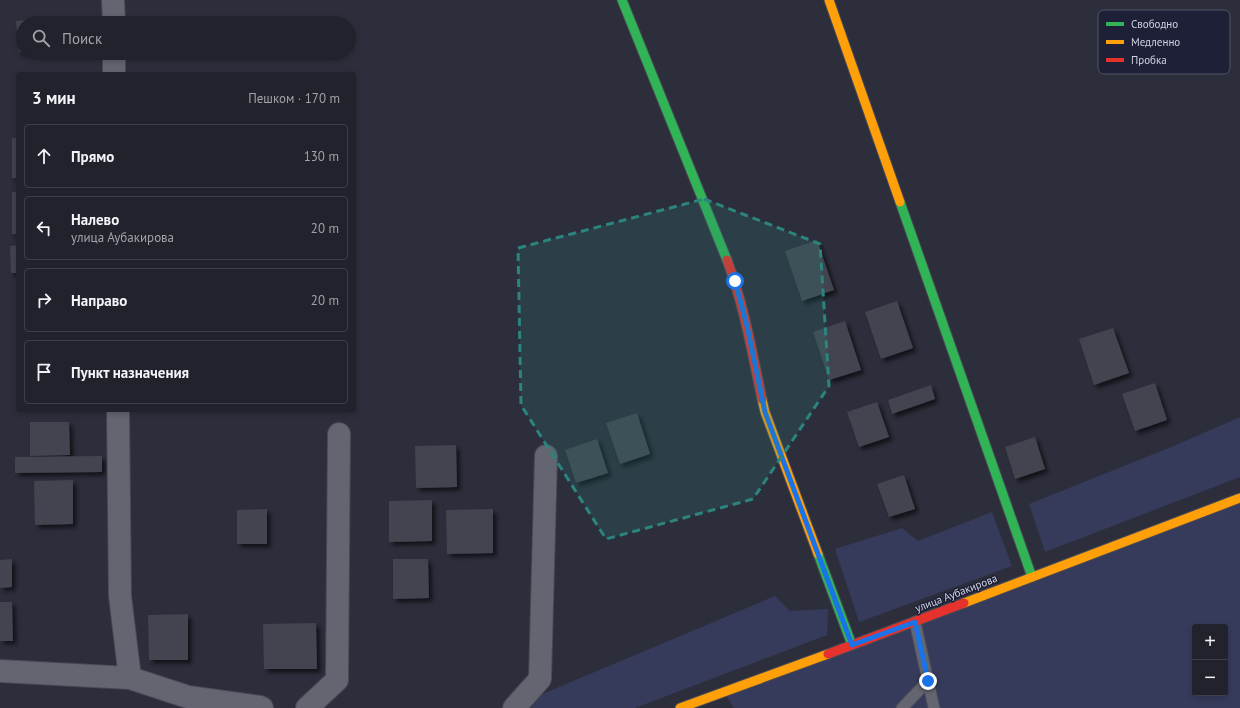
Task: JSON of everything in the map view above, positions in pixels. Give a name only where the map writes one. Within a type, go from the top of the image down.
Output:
[{"type":"street","points":[[113,0],[114,16]]},
{"type":"street","points":[[622,0],[735,281],[747,326],[765,412],[852,645]]},
{"type":"street","points":[[829,0],[1032,577]]},
{"type":"street","points":[[114,60],[114,72]]},
{"type":"street","points":[[118,412],[120,596],[130,678]]},
{"type":"street","points":[[307,708],[337,680],[339,434]]},
{"type":"street","points":[[514,708],[540,679],[546,456]]},
{"type":"street","name":"улица Аубакирова","points":[[680,708],[915,622],[1240,498]]},
{"type":"street","points":[[0,671],[130,678],[188,697],[262,708]]},
{"type":"lane","points":[[915,622],[934,708]]},
{"type":"lane","points":[[902,708],[928,681]]},
{"type":"highlighted area","points":[[704,199],[820,244],[829,386],[753,499],[606,539],[521,405],[518,248]]},
{"type":"shaded area","points":[[1240,417],[1240,477],[1045,552],[1029,504],[1176,445]]},
{"type":"shaded area","points":[[1240,498],[1240,708],[734,708],[724,692]]},
{"type":"shaded area","points":[[992,512],[1012,566],[859,622],[835,549],[902,528],[918,541]]},
{"type":"shaded area","points":[[775,596],[790,611],[828,609],[827,635],[635,708],[531,708],[540,695]]},
{"type":"building","points":[[12,138],[16,138],[16,178],[12,178]]},
{"type":"building","points":[[12,192],[16,192],[16,234],[12,234]]},
{"type":"building","points":[[817,240],[834,290],[802,301],[785,251]]},
{"type":"building","points":[[16,245],[16,273],[11,273],[10,246]]},
{"type":"building","points":[[897,301],[913,348],[881,359],[865,312]]},
{"type":"building","points":[[845,321],[861,370],[829,380],[813,332]]},
{"type":"building","points":[[1113,328],[1129,373],[1094,385],[1079,339]]},
{"type":"building","points":[[1155,383],[1167,420],[1135,431],[1122,394]]},
{"type":"building","points":[[931,385],[935,399],[892,414],[888,400]]},
{"type":"building","points":[[877,402],[889,437],[859,447],[847,412]]},
{"type":"building","points":[[637,413],[650,454],[620,464],[606,423]]},
{"type":"building","points":[[30,422],[69,422],[70,455],[30,456]]},
{"type":"building","points":[[1035,437],[1045,469],[1015,479],[1005,447]]},
{"type":"building","points":[[597,439],[608,473],[576,483],[565,450]]},
{"type":"building","points":[[456,445],[457,487],[416,488],[415,446]]},
{"type":"building","points":[[102,456],[102,472],[15,473],[15,457]]},
{"type":"building","points":[[904,475],[915,509],[889,517],[877,484]]},
{"type":"building","points":[[73,480],[73,524],[35,525],[34,481]]},
{"type":"building","points":[[432,500],[432,541],[389,542],[389,501]]},
{"type":"building","points":[[267,509],[267,544],[237,544],[237,510]]},
{"type":"building","points":[[493,509],[493,553],[447,554],[446,510]]},
{"type":"building","points":[[12,559],[12,587],[0,588],[0,560]]},
{"type":"building","points":[[393,559],[428,559],[429,598],[393,599]]},
{"type":"building","points":[[0,602],[12,602],[13,641],[0,641]]},
{"type":"building","points":[[188,614],[188,660],[149,660],[148,615]]},
{"type":"building","points":[[316,623],[317,669],[264,669],[263,624]]},
{"type":"traffic: fast","points":[[622,0],[727,260]]},
{"type":"traffic: fast","points":[[900,202],[1032,577]]},
{"type":"traffic: fast","points":[[818,554],[852,645]]},
{"type":"traffic: slow","points":[[829,0],[900,202]]},
{"type":"traffic: slow","points":[[762,399],[765,412],[818,554]]},
{"type":"traffic: slow","points":[[964,603],[1240,498]]},
{"type":"traffic: slow","points":[[680,708],[828,654]]},
{"type":"traffic: jam","points":[[727,260],[743,311],[762,399]]},
{"type":"traffic: jam","points":[[828,654],[964,603]]},
{"type":"route","points":[[735,281],[747,326],[765,412],[852,645],[915,622],[928,681]]}]
